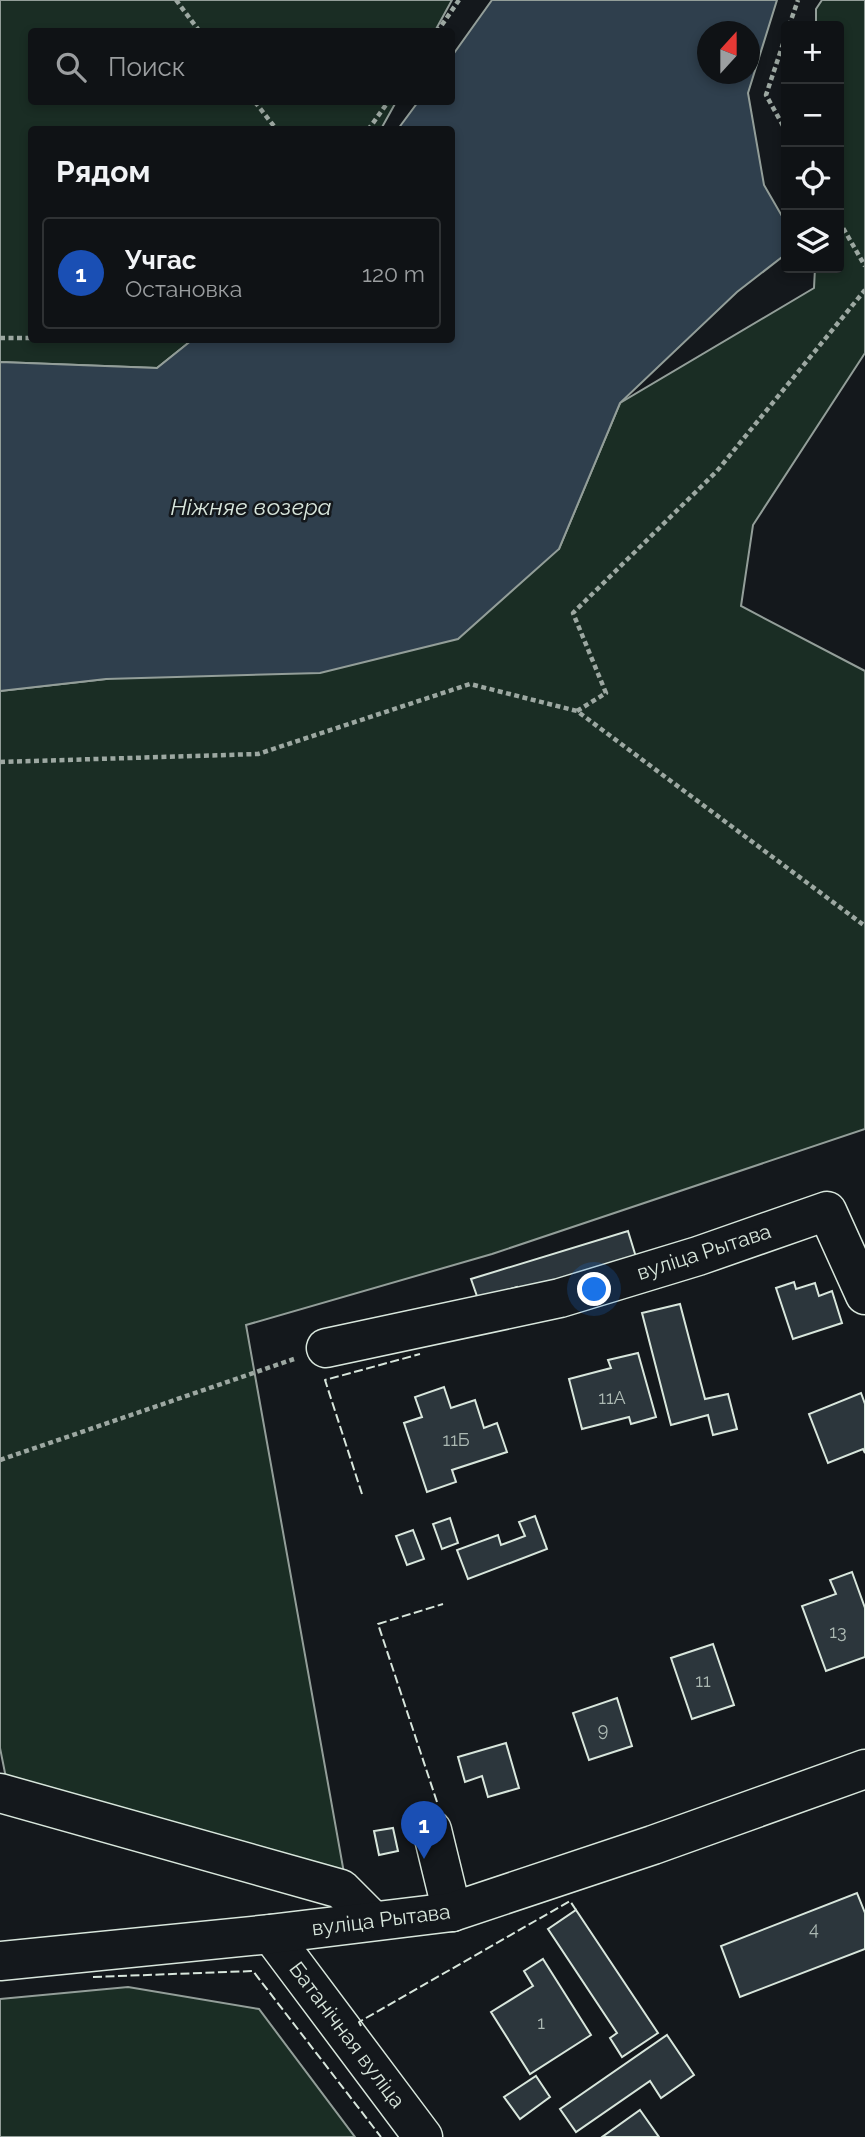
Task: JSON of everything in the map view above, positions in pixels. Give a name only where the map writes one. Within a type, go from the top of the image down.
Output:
[{"type":"street","name":"вуліца Рытава","points":[[326,1348],[560,1297],[698,1256],[827,1211],[865,1296]]},
{"type":"street","name":"вуліца Рытава","points":[[0,1961],[271,1934],[452,1912],[653,1845],[865,1769]]},
{"type":"street","points":[[0,1793],[341,1889],[372,1920]]},
{"type":"street","points":[[432,1830],[452,1912]]},
{"type":"street","name":"Батанічная вуліца","points":[[271,1934],[423,2137]]},
{"type":"path","points":[[176,0],[197,28]]},
{"type":"path","points":[[440,28],[459,0]]},
{"type":"path","points":[[791,21],[798,0]]},
{"type":"path","points":[[781,49],[765,95],[781,122]]},
{"type":"path","points":[[258,105],[274,126]]},
{"type":"path","points":[[371,126],[386,105]]},
{"type":"path","points":[[844,230],[865,266]]},
{"type":"path","points":[[577,711],[606,692],[573,613],[717,471],[865,290]]},
{"type":"path","points":[[0,338],[28,338]]},
{"type":"path","points":[[0,762],[258,754],[470,684],[577,711],[865,926]]},
{"type":"path","points":[[0,1460],[326,1348]]},
{"type":"green space","points":[[0,0],[452,0],[437,28],[28,28],[28,105],[394,105],[383,126],[28,126],[28,343],[188,343],[157,368],[0,362]]},
{"type":"green space","points":[[822,0],[865,0],[865,353],[753,525],[741,606],[865,671],[865,1129],[492,1254],[246,1325],[344,1873],[6,1778],[0,1748],[0,691],[106,679],[559,549],[620,403],[814,288],[815,273],[844,273],[844,21],[816,21],[816,9]]},
{"type":"green space","points":[[128,1987],[259,2009],[355,2137],[0,2137],[0,1999]]},
{"type":"water","name":"Ніжняе возера","points":[[492,0],[777,0],[760,55],[760,21],[697,21],[697,84],[751,84],[748,93],[764,185],[781,214],[781,258],[737,292],[620,403],[559,549],[458,639],[320,673],[106,679],[0,691],[0,362],[157,368],[188,343],[455,343],[455,126],[400,126],[416,105],[455,105],[455,52]]},
{"type":"building","points":[[628,1231],[636,1257],[519,1293],[517,1287],[478,1299],[471,1279]]},
{"type":"building","points":[[794,1282],[796,1289],[815,1283],[819,1296],[832,1291],[842,1323],[793,1339],[776,1288]]},
{"type":"building","points":[[680,1304],[705,1399],[728,1394],[737,1429],[713,1435],[708,1415],[671,1425],[642,1313]]},
{"type":"building","points":[[638,1353],[656,1417],[631,1424],[629,1417],[582,1429],[569,1379],[611,1368],[608,1360]]},
{"type":"building","points":[[444,1387],[451,1408],[475,1400],[484,1428],[497,1423],[507,1452],[452,1470],[456,1482],[427,1492],[404,1423],[422,1417],[415,1397]]},
{"type":"building","points":[[861,1393],[865,1404],[865,1453],[863,1449],[828,1463],[809,1414]]},
{"type":"building","points":[[535,1516],[547,1549],[468,1579],[457,1550],[498,1535],[501,1545],[525,1536],[519,1522]]},
{"type":"building","points":[[450,1518],[458,1543],[442,1549],[433,1524]]},
{"type":"building","points":[[413,1530],[424,1559],[407,1565],[396,1536]]},
{"type":"building","points":[[852,1572],[865,1608],[865,1657],[826,1671],[802,1606],[836,1594],[830,1580]]},
{"type":"building","points":[[713,1644],[734,1705],[692,1719],[671,1658]]},
{"type":"building","points":[[617,1698],[632,1746],[589,1760],[573,1713]]},
{"type":"building","points":[[506,1743],[519,1788],[488,1797],[482,1776],[465,1782],[458,1757]]},
{"type":"building","points":[[393,1828],[398,1851],[379,1855],[374,1831]]},
{"type":"building","points":[[857,1893],[865,1913],[865,1949],[740,1997],[721,1946]]},
{"type":"building","points":[[576,1910],[658,2033],[622,2057],[610,2038],[617,2033],[548,1929]]},
{"type":"building","points":[[543,1959],[591,2035],[530,2074],[491,2012],[533,1986],[524,1971]]},
{"type":"building","points":[[667,2035],[694,2075],[661,2098],[650,2081],[576,2132],[560,2109]]},
{"type":"building","points":[[536,2076],[550,2097],[520,2119],[504,2097]]},
{"type":"building","points":[[640,2110],[659,2137],[602,2137]]},
{"type":"fence","points":[[362,1494],[325,1380],[420,1354]]},
{"type":"fence","points":[[437,1802],[378,1624],[443,1604]]},
{"type":"fence","points":[[361,2026],[359,2022],[570,1901],[576,1910]]},
{"type":"fence","points":[[93,1977],[253,1971],[381,2137]]},
{"type":"place","name":"Учгас","points":[[424,1859]]}]
